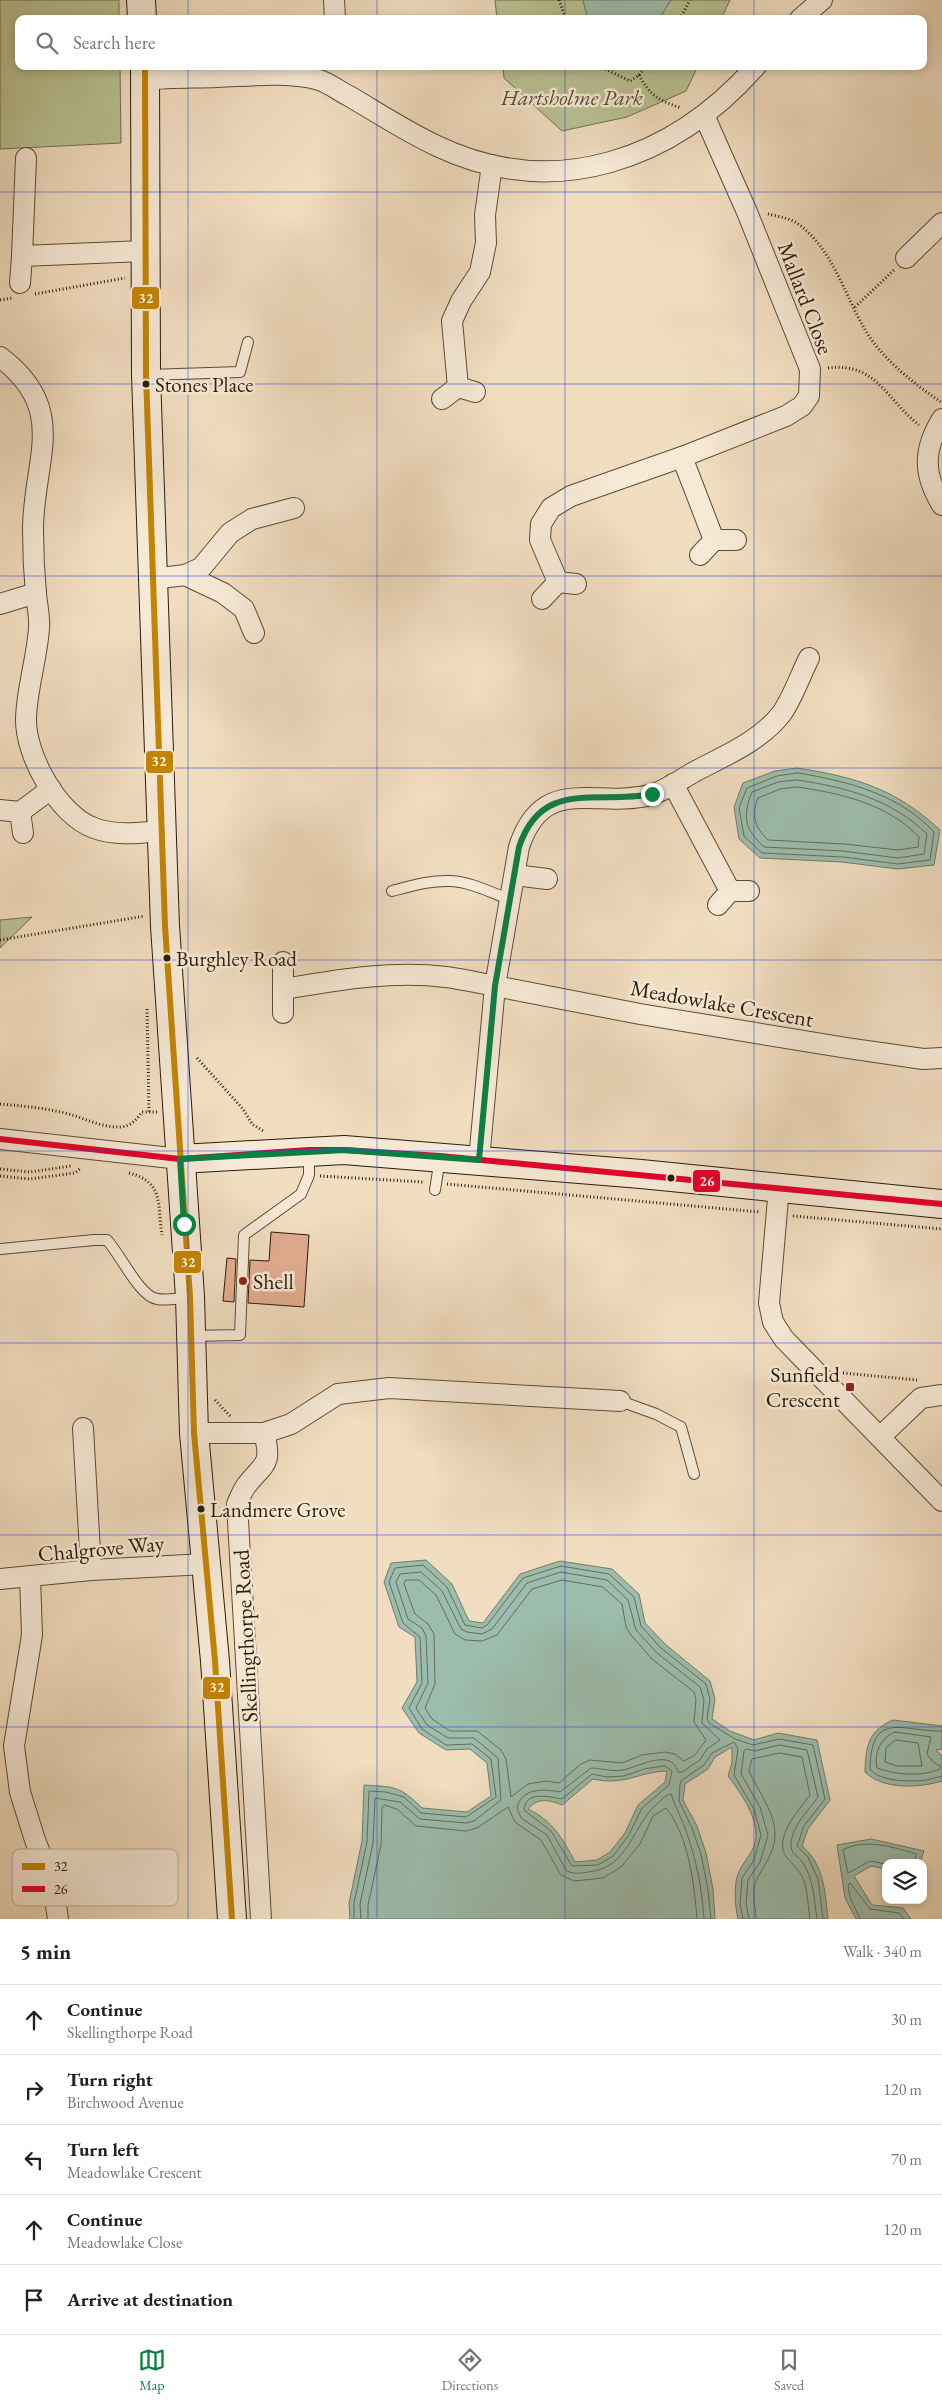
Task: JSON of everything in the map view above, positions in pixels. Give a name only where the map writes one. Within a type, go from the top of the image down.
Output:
[{"type":"main road","points":[[141,0],[142,15]]},
{"type":"main road","name":"Skellingthorpe Road","points":[[146,73],[144,251],[146,375],[161,831],[190,1298],[194,1433],[216,1671],[232,1919]]},
{"type":"main road","points":[[180,1159],[309,1150],[344,1150],[440,1156],[942,1204]]},
{"type":"street","points":[[334,0],[336,15]]},
{"type":"street","points":[[805,15],[822,0]]},
{"type":"street","points":[[146,73],[322,73],[436,146],[492,165],[535,171],[575,169],[608,164],[647,149],[698,119],[752,70]]},
{"type":"street","name":"Mallard Close","points":[[542,599],[567,583],[540,540],[541,524],[551,508],[571,496],[682,458],[786,416],[802,406],[809,396],[810,369],[747,212],[698,119]]},
{"type":"street","points":[[21,292],[26,158]]},
{"type":"street","points":[[442,399],[466,389],[452,321],[461,301],[480,272],[486,243],[485,215],[492,165]]},
{"type":"street","points":[[906,258],[942,224]]},
{"type":"street","points":[[22,256],[144,251]]},
{"type":"street","points":[[0,357],[29,385],[40,407],[44,427],[43,453],[36,488],[33,529],[39,626],[26,718],[30,744],[39,770],[51,789],[74,816],[93,828],[112,833],[161,831]]},
{"type":"street","points":[[938,425],[927,458],[928,474],[942,505]]},
{"type":"street","points":[[682,458],[714,540]]},
{"type":"street","points":[[153,579],[185,575],[201,568],[230,533],[252,519],[294,508]]},
{"type":"street","points":[[700,555],[714,540],[736,540]]},
{"type":"street","points":[[185,575],[223,594],[244,609],[254,633]]},
{"type":"street","points":[[0,604],[36,593]]},
{"type":"street","points":[[479,1160],[495,986],[519,847],[524,832],[534,817],[547,806],[583,796],[631,798],[652,794],[752,740],[782,713],[809,658]]},
{"type":"street","points":[[673,784],[732,896]]},
{"type":"street","points":[[23,833],[10,811],[51,789]]},
{"type":"street","points":[[515,875],[547,879]]},
{"type":"street","points":[[283,962],[283,1013]]},
{"type":"street","name":"Meadowlake Crescent","points":[[284,989],[336,980],[384,976],[444,977],[640,1014],[847,1048],[923,1058],[942,1058]]},
{"type":"street","points":[[0,1139],[180,1159]]},
{"type":"street","points":[[779,1188],[769,1303],[773,1322],[784,1339],[942,1502]]},
{"type":"street","points":[[194,1433],[264,1433],[291,1424],[338,1394],[388,1388],[620,1401]]},
{"type":"street","points":[[880,1437],[921,1398],[939,1395]]},
{"type":"street","points":[[83,1428],[91,1570]]},
{"type":"street","name":"Skellingthorpe Road","points":[[261,1919],[238,1504],[245,1487],[266,1464],[267,1445],[264,1433]]},
{"type":"street","name":"Chalgrove Way","points":[[0,1579],[91,1570],[206,1564]]},
{"type":"street","points":[[30,1577],[32,1635],[14,1746],[20,1792],[40,1849]]},
{"type":"street","points":[[56,1906],[58,1919]]},
{"type":"lane","points":[[146,375],[240,372],[248,342]]},
{"type":"lane","points":[[392,891],[420,884],[451,881],[475,886],[511,900]]},
{"type":"lane","points":[[191,1336],[240,1335],[244,1235],[301,1194],[309,1175],[309,1150]]},
{"type":"lane","points":[[435,1190],[440,1156]]},
{"type":"lane","points":[[1,1249],[107,1240],[146,1294],[156,1299],[190,1298]]},
{"type":"lane","points":[[620,1401],[656,1414],[681,1427],[694,1474]]},
{"type":"path","points":[[559,0],[565,15]]},
{"type":"path","points":[[682,15],[690,0]]},
{"type":"path","points":[[607,70],[630,81],[643,70]]},
{"type":"path","points":[[639,75],[648,90],[662,101],[684,109],[698,119]]},
{"type":"path","points":[[747,212],[767,214],[796,222],[819,244],[855,307],[864,329],[888,358],[918,387],[942,403]]},
{"type":"path","points":[[855,307],[906,258]]},
{"type":"path","points":[[0,300],[21,292],[133,276]]},
{"type":"path","points":[[810,369],[844,366],[867,373],[905,414],[920,426],[938,425]]},
{"type":"path","points":[[0,940],[165,913]]},
{"type":"path","points":[[191,1052],[243,1110],[252,1124],[271,1137]]},
{"type":"path","points":[[0,1104],[68,1114],[98,1124],[122,1127],[136,1121],[142,1112],[150,1112]]},
{"type":"path","points":[[0,1169],[30,1172],[76,1166],[81,1168],[75,1173],[30,1179],[0,1176]]},
{"type":"path","points":[[124,1172],[142,1176],[152,1183],[158,1204],[160,1226]]},
{"type":"path","points":[[320,1176],[425,1182]]},
{"type":"path","points":[[446,1184],[765,1213]]},
{"type":"path","points":[[788,1215],[942,1229]]},
{"type":"path","points":[[814,1370],[926,1381],[939,1395]]},
{"type":"green space","points":[[0,0],[119,0],[119,15],[15,15],[15,70],[120,70],[121,143],[0,149]]},
{"type":"green space","name":"Hartsholme Park","points":[[495,0],[583,0],[587,15],[497,15]]},
{"type":"green space","name":"Hartsholme Park","points":[[671,0],[730,0],[723,15],[662,15]]},
{"type":"green space","name":"Hartsholme Park","points":[[503,70],[696,70],[686,91],[627,117],[562,131],[504,78]]},
{"type":"green space","points":[[32,917],[0,948],[0,920]]},
{"type":"water","points":[[583,0],[671,0],[662,15],[587,15]]},
{"type":"water","points":[[797,768],[838,776],[874,787],[907,804],[924,816],[940,830],[934,865],[898,869],[842,862],[760,858],[739,839],[734,807],[743,783],[775,771]]},
{"type":"water","points":[[426,1560],[452,1584],[469,1621],[483,1623],[520,1574],[560,1561],[612,1569],[639,1594],[645,1623],[665,1644],[710,1681],[715,1699],[712,1719],[730,1731],[754,1740],[778,1733],[817,1740],[830,1800],[808,1829],[802,1846],[815,1861],[819,1870],[828,1919],[738,1919],[735,1898],[737,1877],[754,1846],[756,1835],[750,1811],[728,1776],[732,1763],[732,1747],[715,1757],[708,1769],[685,1784],[683,1800],[697,1826],[706,1853],[713,1889],[715,1919],[350,1919],[349,1903],[362,1841],[364,1785],[396,1789],[408,1795],[422,1808],[467,1812],[491,1796],[487,1763],[470,1749],[446,1750],[419,1733],[402,1708],[417,1682],[415,1637],[399,1627],[384,1582],[391,1563]],"holes":[[[667,1771],[665,1782],[638,1805],[625,1833],[610,1852],[597,1860],[575,1862],[556,1831],[544,1819],[528,1809],[540,1801],[562,1805],[593,1779],[614,1781]]]},
{"type":"water","points":[[893,1720],[942,1726],[942,1749],[936,1750],[942,1756],[942,1781],[912,1786],[891,1785],[873,1778],[865,1772],[866,1754],[873,1734]]},
{"type":"water","points":[[871,1839],[924,1851],[921,1859],[882,1859],[882,1868],[871,1866],[854,1876],[872,1905],[903,1908],[911,1919],[856,1919],[845,1898],[837,1845]]},
{"type":"building","points":[[271,1232],[309,1235],[304,1307],[248,1303],[250,1260],[269,1261]]},
{"type":"building","points":[[227,1258],[236,1259],[234,1302],[223,1301]]},
{"type":"transit line","name":"32","points":[[145,70],[146,375],[165,926],[190,1297],[194,1433],[215,1661],[232,1919]]},
{"type":"transit line","name":"26","points":[[0,1139],[180,1159],[309,1150],[344,1150],[440,1156],[942,1204]]},
{"type":"place","name":"Stones Place","points":[[146,384]]},
{"type":"place","name":"Burghley Road","points":[[167,958]]},
{"type":"place","name":"Shell","points":[[243,1281]]},
{"type":"place","name":"Sunfield Crescent","points":[[850,1387]]},
{"type":"place","name":"Landmere Grove","points":[[201,1509]]},
{"type":"route","points":[[184,1224],[180,1159],[309,1150],[344,1150],[479,1160],[495,986],[519,847],[524,832],[534,817],[547,806],[567,799],[583,796],[631,798],[652,794]]}]
